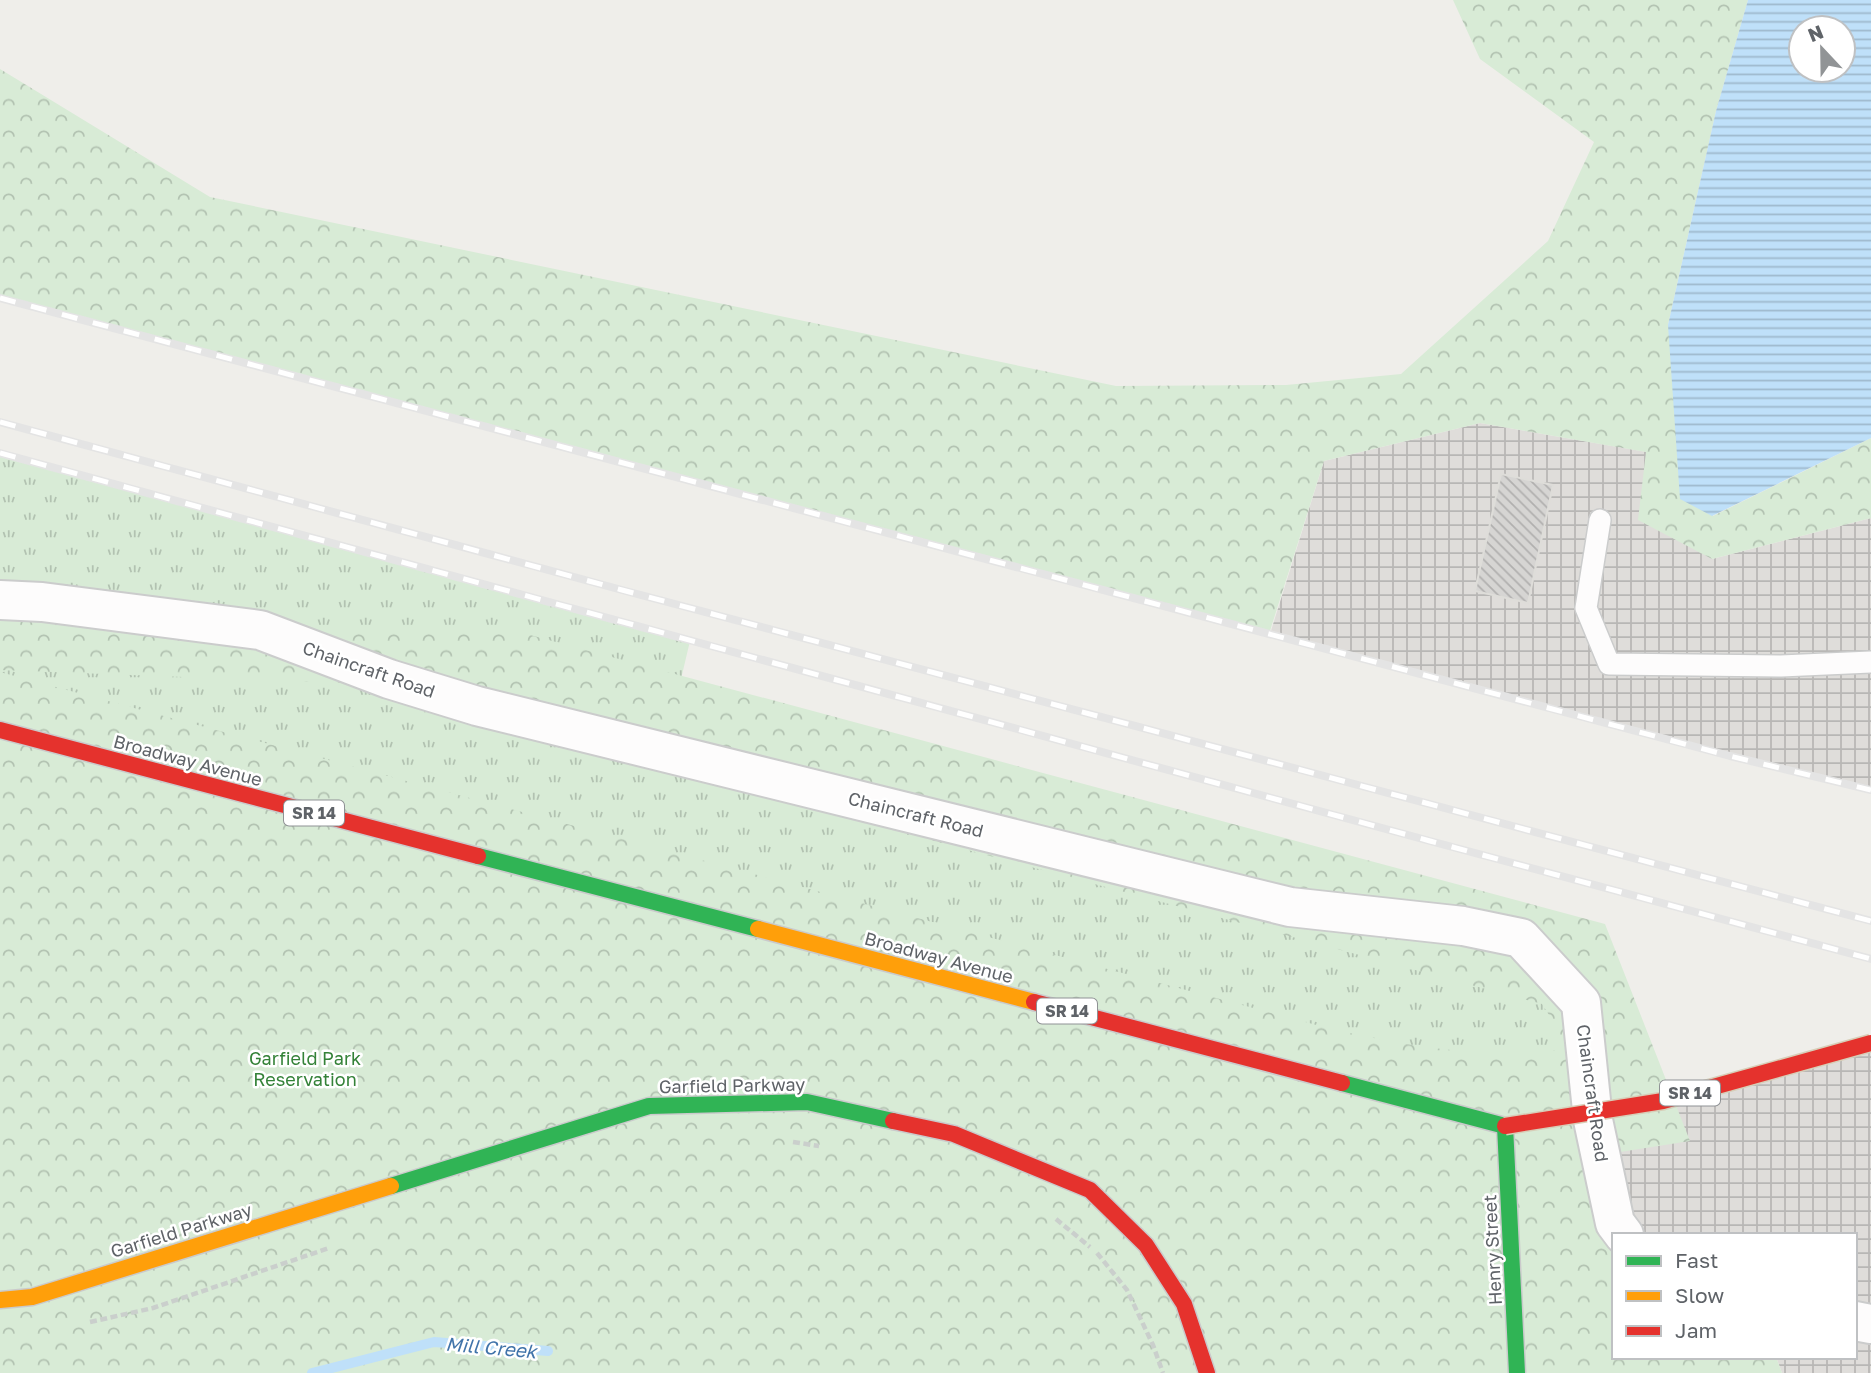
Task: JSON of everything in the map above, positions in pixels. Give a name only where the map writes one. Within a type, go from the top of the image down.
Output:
[{"type":"main road","name":"Broadway Avenue","points":[[0,730],[1505,1126],[1662,1101],[1871,1043]]},
{"type":"main road","name":"Garfield Parkway","points":[[0,1300],[32,1297],[649,1106],[807,1102],[954,1133],[1090,1191],[1146,1245],[1184,1304],[1207,1373]]},
{"type":"main road","name":"Henry Street","points":[[1505,1126],[1517,1373]]},
{"type":"street","name":"Chaincraft Road","points":[[0,600],[42,602],[260,630],[389,679],[477,706],[1277,904],[1463,926],[1521,938],[1581,1003],[1593,1120],[1615,1223],[1622,1233]]},
{"type":"lane","points":[[1600,520],[1586,608],[1609,664],[1781,666],[1871,662]]},
{"type":"path","points":[[788,1141],[830,1148]]},
{"type":"path","points":[[1052,1216],[1095,1250],[1127,1290],[1163,1373]]},
{"type":"path","points":[[86,1322],[153,1308],[332,1247]]},
{"type":"shaded area","points":[[1480,423],[1647,452],[1712,559],[1871,518],[1871,790],[1730,756],[1270,634],[1324,461]]},
{"type":"shaded area","points":[[1871,1042],[1871,1373],[1782,1373],[1777,1359],[1857,1359],[1857,1233],[1623,1233],[1593,1120]]},
{"type":"green space","points":[[1453,0],[1748,0],[1716,111],[1668,325],[1713,516],[1871,438],[1871,518],[1712,559],[1638,520],[1646,452],[1480,423],[1324,461],[1269,634],[0,298],[0,69],[210,197],[1116,386],[1286,385],[1401,374],[1548,241],[1594,142],[1480,59]]},
{"type":"green space","points":[[0,453],[690,641],[664,751],[1581,1003],[1593,1120],[0,730]]},
{"type":"green space","name":"Garfield Park Reservation","points":[[0,615],[530,635],[1605,924],[1690,1141],[1601,1155],[1614,1233],[1612,1359],[1777,1359],[1782,1373],[0,1373],[0,672],[1324,1027],[1383,1040],[1475,1052],[1566,1049],[1542,1004],[345,683],[0,670]]},
{"type":"water","points":[[1748,0],[1871,0],[1871,438],[1712,516],[1680,499],[1668,325],[1716,111]]},
{"type":"building","points":[[1501,474],[1553,485],[1528,603],[1475,591]]},
{"type":"waterway","name":"Mill Creek","points":[[312,1373],[434,1342],[548,1351]]},
{"type":"railway","points":[[0,298],[1730,756],[1871,790]]},
{"type":"railway","points":[[0,422],[1871,921]]},
{"type":"railway","points":[[0,453],[1871,959]]},
{"type":"traffic: fast","points":[[478,856],[758,929]]},
{"type":"traffic: fast","points":[[1342,1083],[1505,1126]]},
{"type":"traffic: fast","points":[[391,1186],[649,1106],[807,1102],[893,1121]]},
{"type":"traffic: fast","points":[[1505,1126],[1517,1373]]},
{"type":"traffic: slow","points":[[758,929],[1034,1002]]},
{"type":"traffic: slow","points":[[0,1300],[32,1297],[391,1186]]},
{"type":"traffic: jam","points":[[0,730],[478,856]]},
{"type":"traffic: jam","points":[[1034,1002],[1342,1083]]},
{"type":"traffic: jam","points":[[1505,1126],[1663,1101],[1871,1043]]},
{"type":"traffic: jam","points":[[893,1121],[954,1134],[1090,1190],[1146,1245],[1184,1304],[1207,1373]]}]
